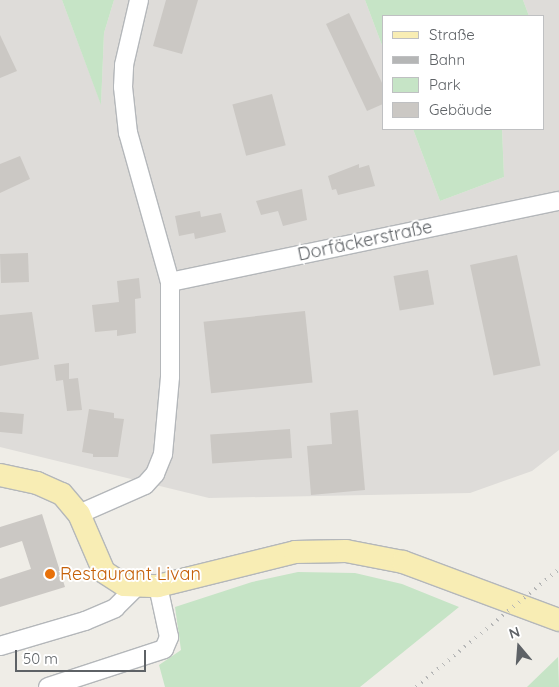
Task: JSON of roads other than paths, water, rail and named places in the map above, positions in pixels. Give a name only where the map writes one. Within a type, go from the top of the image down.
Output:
[{"type":"main road","points":[[0,475],[49,488],[62,494],[79,514],[104,572],[115,581],[136,587],[158,586],[264,557],[295,552],[346,551],[403,562],[559,620]]},
{"type":"street","points":[[79,514],[130,492],[155,474],[163,454],[170,377],[170,282],[125,114],[124,65],[139,0]]},
{"type":"street","name":"Dorfäckerstraße","points":[[170,282],[559,201]]},
{"type":"street","points":[[48,687],[164,649],[169,637],[158,586]]},
{"type":"street","points":[[0,646],[84,621],[115,608],[136,587]]},
{"type":"railway","points":[[416,687],[559,569]]},
{"type":"place","name":"Restaurant Livan","points":[[50,574]]}]
